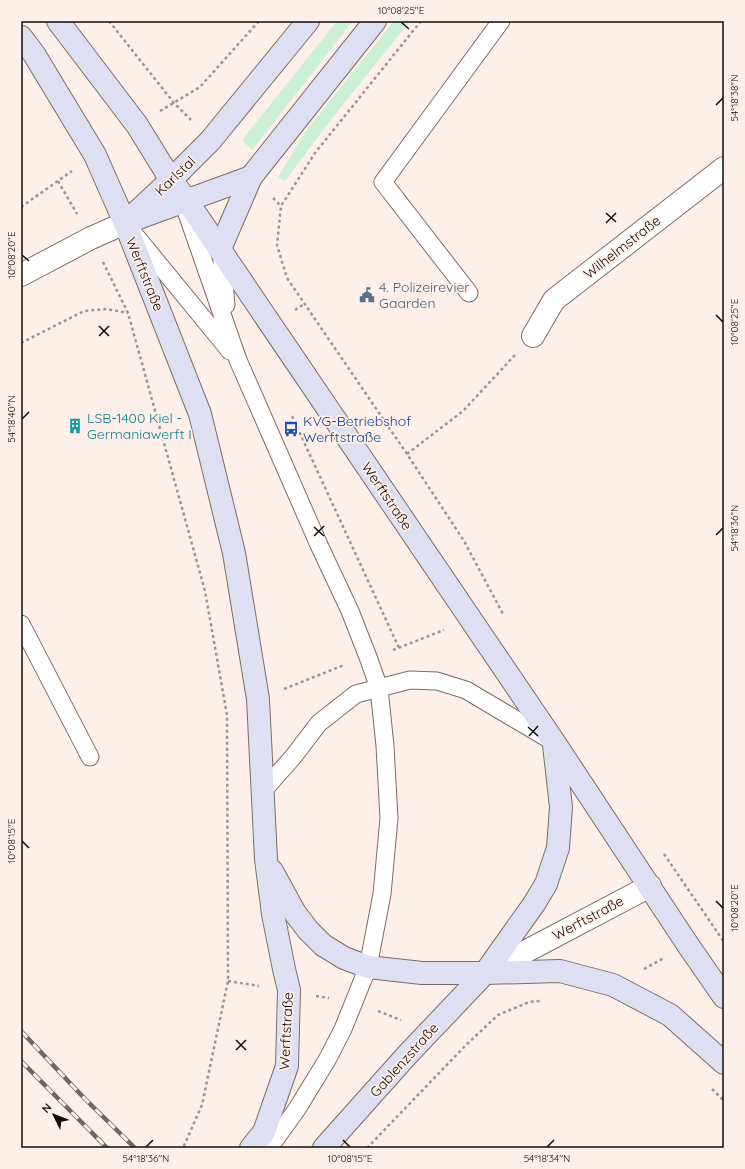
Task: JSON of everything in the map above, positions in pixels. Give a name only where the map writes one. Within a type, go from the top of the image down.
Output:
[{"type":"main road","name":"Werftstraße","points":[[58,21],[137,125],[185,201],[220,249],[554,742],[724,997]]},
{"type":"main road","name":"Karlstal","points":[[125,223],[210,141],[308,21]]},
{"type":"main road","points":[[220,249],[252,177],[375,21]]},
{"type":"main road","name":"Werftstraße","points":[[21,37],[34,54],[95,155],[125,223],[200,414],[234,553],[258,699],[266,859],[273,914],[289,990],[287,1066],[264,1132],[251,1148]]},
{"type":"main road","name":"Karlstal","points":[[125,223],[252,177]]},
{"type":"main road","name":"Werftstraße","points":[[484,973],[534,904],[546,884],[558,848],[561,807],[554,742]]},
{"type":"main road","name":"Werftstraße","points":[[266,859],[295,913],[308,930],[323,945],[344,958],[368,967],[422,973],[560,971],[613,985],[670,1014],[724,1063]]},
{"type":"main road","name":"Gablenzstraße","points":[[324,1148],[408,1054],[484,973]]},
{"type":"street","name":"Wilhelmstraße","points":[[533,336],[554,300],[724,168]]},
{"type":"street","points":[[21,275],[91,238],[125,223]]},
{"type":"street","name":"Werftstraße","points":[[484,973],[650,886]]},
{"type":"lane","points":[[469,293],[383,182],[501,21]]},
{"type":"lane","name":"Werftstraße","points":[[185,201],[238,360],[319,545],[350,610],[378,688],[386,746],[389,818],[382,894],[368,967],[343,1029],[327,1060],[297,1109],[269,1148]]},
{"type":"lane","name":"Werftstraße","points":[[125,223],[238,360]]},
{"type":"lane","name":"Werftstraße","points":[[220,249],[225,302],[238,360]]},
{"type":"lane","points":[[21,624],[90,757]]},
{"type":"lane","points":[[262,792],[293,757],[319,723],[356,694],[410,680],[437,681],[466,690],[554,742]]},
{"type":"path","points":[[174,103],[200,88],[259,21]]},
{"type":"path","points":[[421,21],[315,153],[281,206],[277,245],[287,278],[407,454],[464,541],[505,618]]},
{"type":"path","points":[[21,207],[58,181]]},
{"type":"path","points":[[270,324],[304,304]]},
{"type":"path","points":[[21,343],[84,311],[107,309],[128,313],[205,591],[227,715],[228,981],[202,1105],[183,1148]]},
{"type":"path","points":[[407,454],[463,411],[533,336]]},
{"type":"path","points":[[291,412],[399,648]]},
{"type":"path","points":[[662,851],[724,942]]},
{"type":"path","points":[[613,985],[688,945]]},
{"type":"path","points":[[368,1148],[466,1045],[498,1015],[529,1002],[544,1001]]},
{"type":"path","points":[[713,1090],[724,1101]]},
{"type":"green space","points":[[337,21],[353,21],[252,150],[242,140]]},
{"type":"green space","points":[[394,21],[410,21],[326,126],[285,181],[278,177],[306,131]]},
{"type":"railway","points":[[21,1031],[85,1099],[135,1148]]},
{"type":"railway","points":[[21,1061],[107,1148]]},
{"type":"place","name":"4. Polizeirevier Gaarden","points":[[367,295]]},
{"type":"place","name":"LSB-1400 Kiel - Germaniawerft I","points":[[75,426]]},
{"type":"place","name":"KVG-Betriebshof Werftstraße","points":[[291,429]]}]
